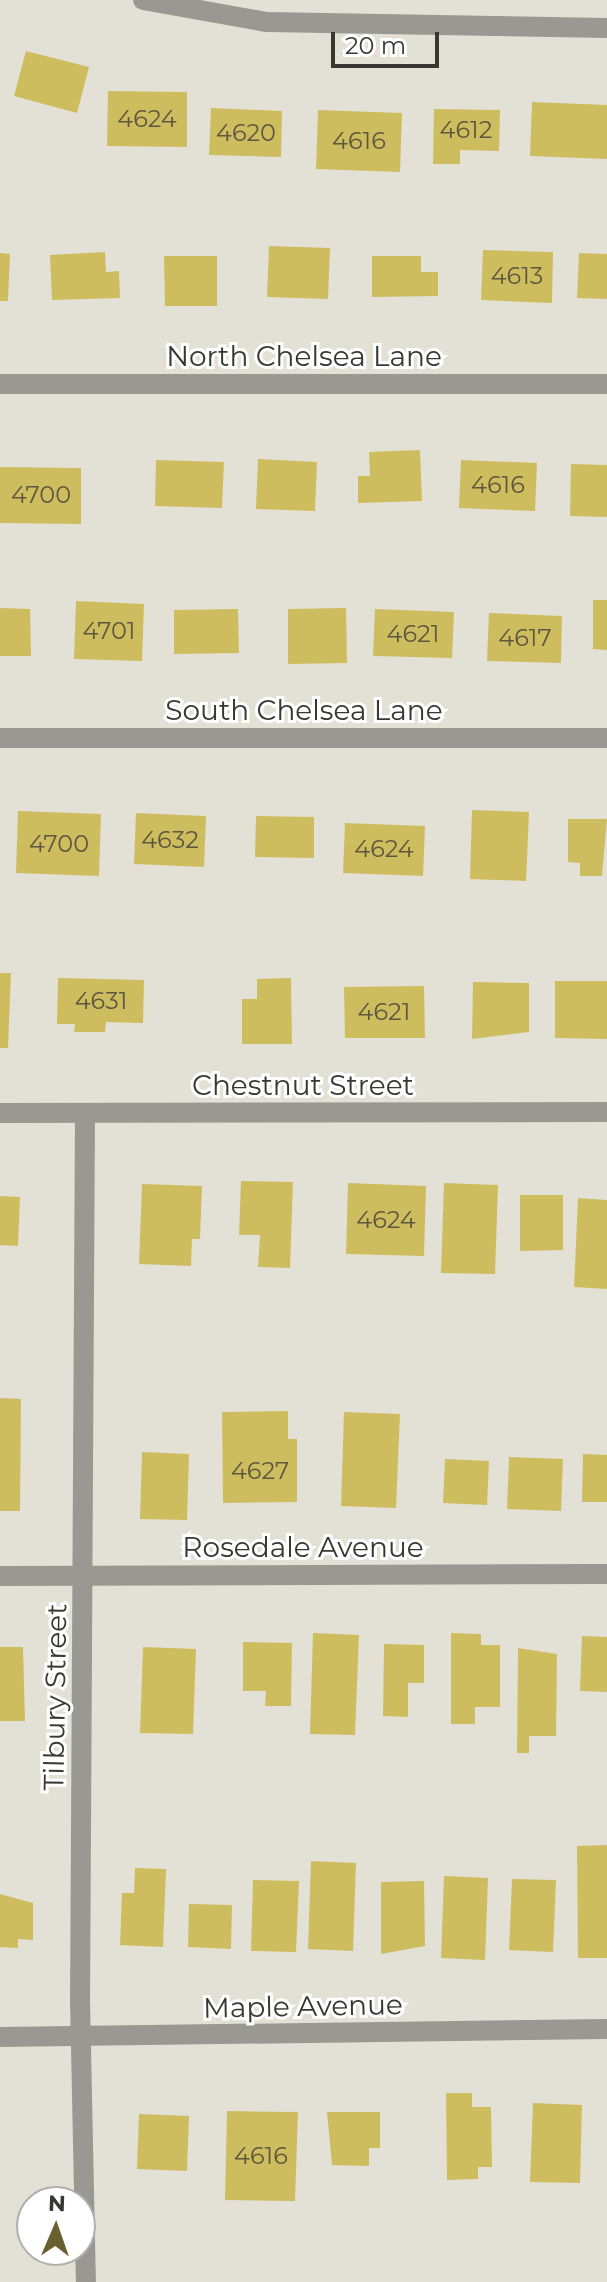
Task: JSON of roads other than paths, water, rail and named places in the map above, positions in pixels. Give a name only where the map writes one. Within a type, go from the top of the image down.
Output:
[{"type":"street","points":[[143,0],[267,22],[607,28]]},
{"type":"street","name":"North Chelsea Lane","points":[[0,384],[607,384]]},
{"type":"street","name":"South Chelsea Lane","points":[[0,738],[607,738]]},
{"type":"street","name":"Chestnut Street","points":[[0,1113],[607,1112]]},
{"type":"street","name":"Tilbury Street","points":[[85,1113],[82,2037],[86,2282]]},
{"type":"street","name":"Rosedale Avenue","points":[[0,1576],[607,1574]]},
{"type":"street","name":"Maple Avenue","points":[[0,2037],[607,2029]]}]
